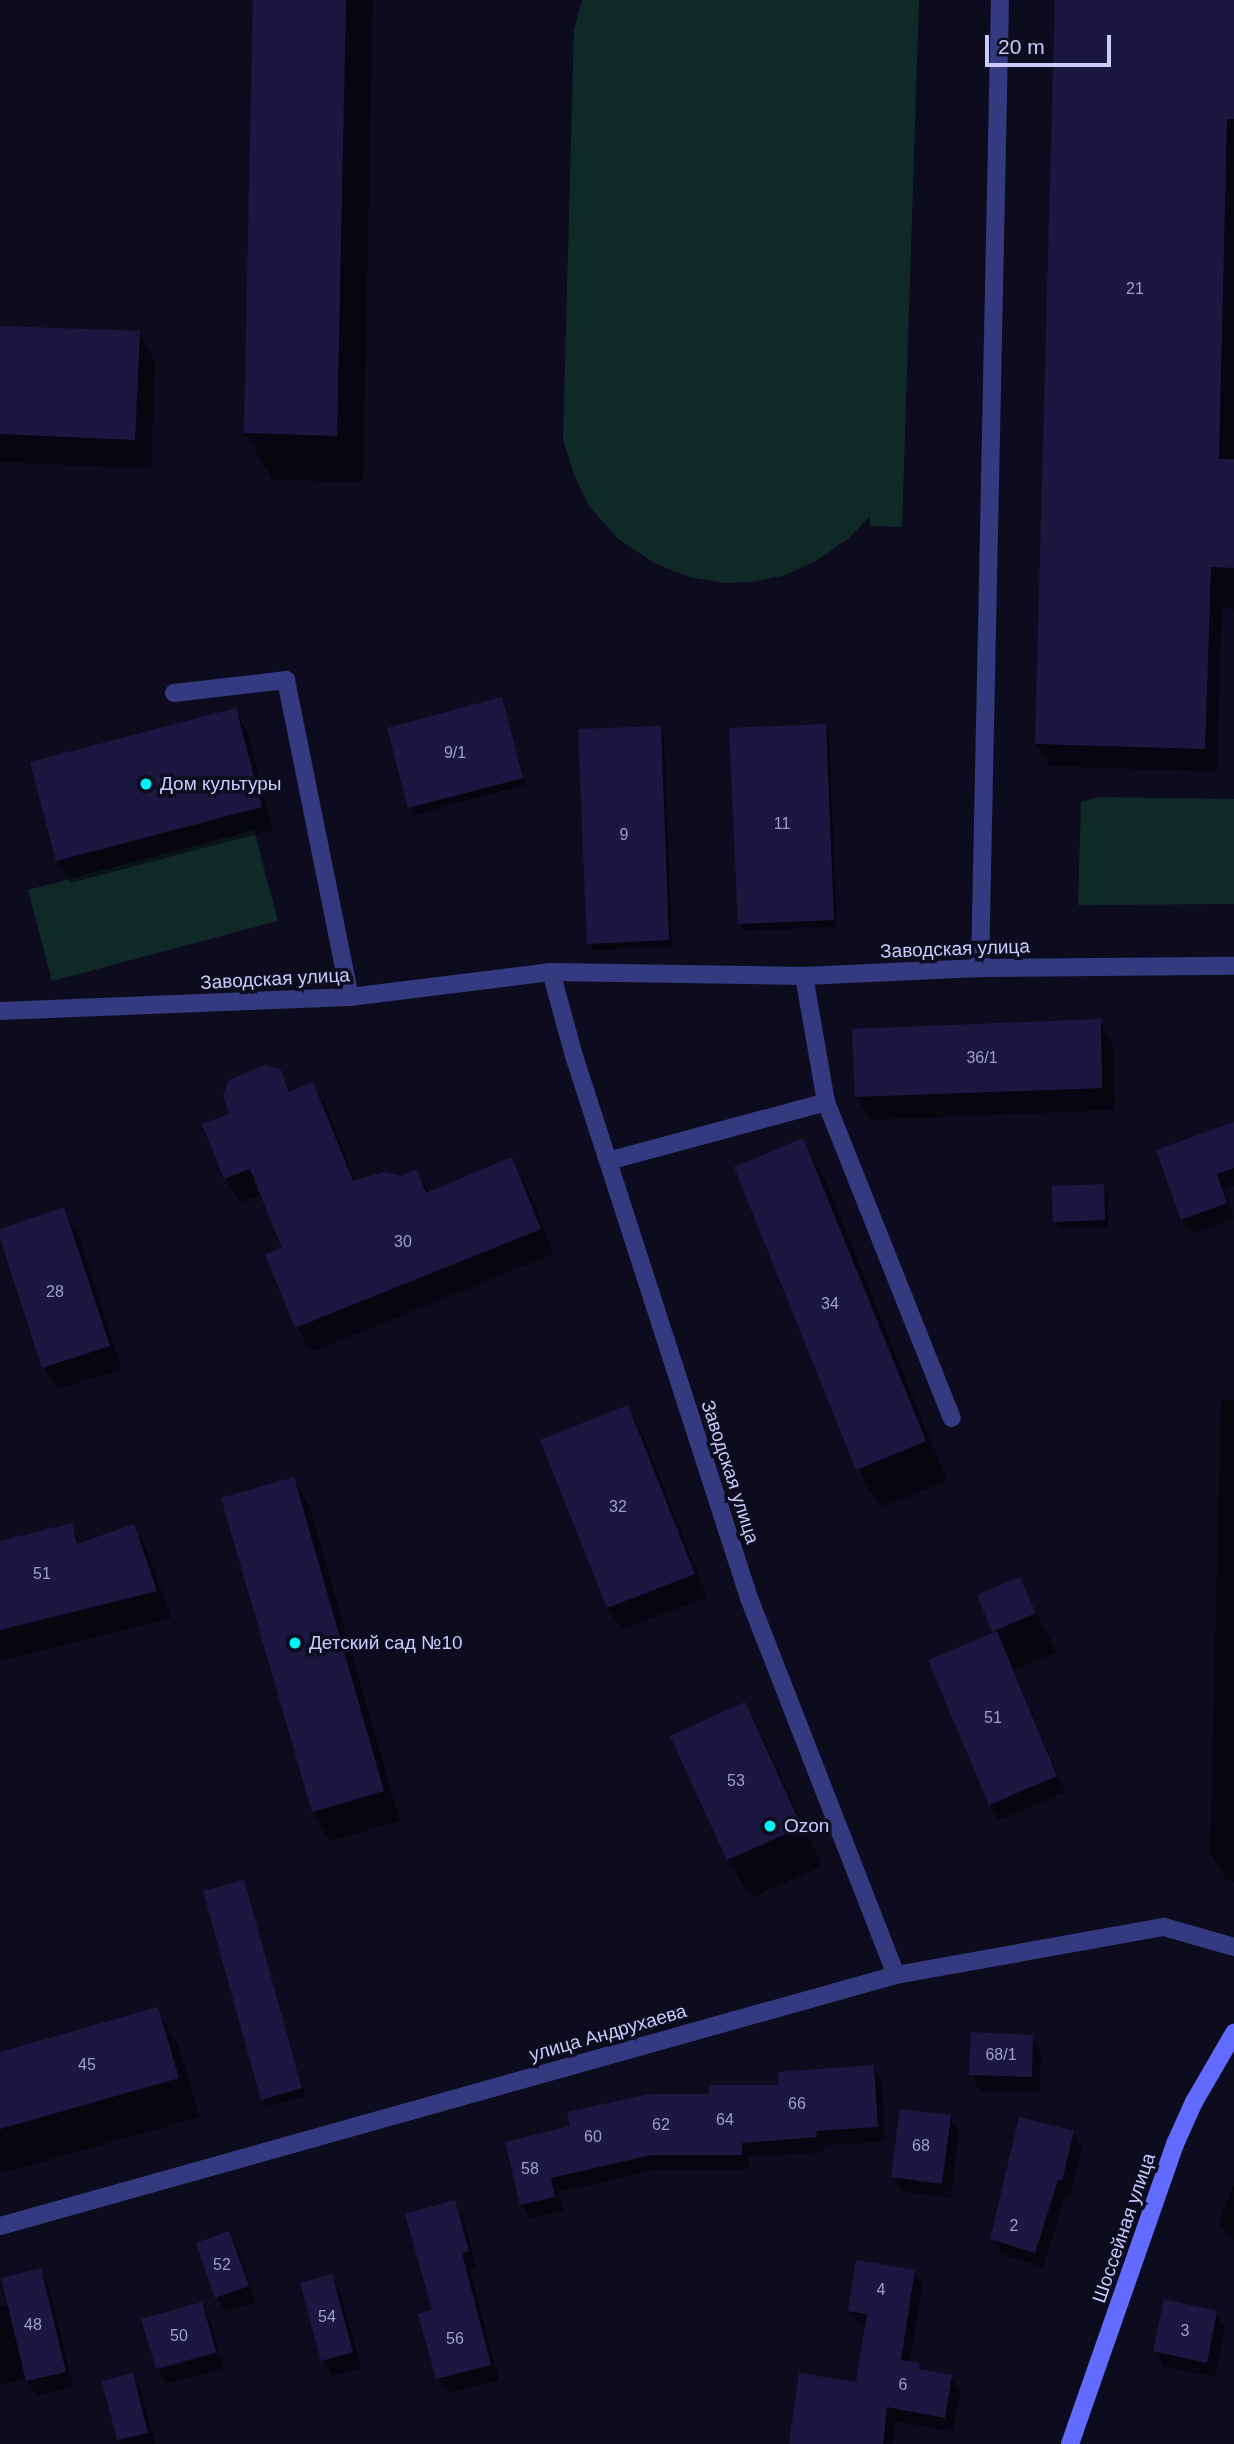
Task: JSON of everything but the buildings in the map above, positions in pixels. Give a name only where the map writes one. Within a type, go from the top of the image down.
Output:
[{"type":"main road","name":"Шоссейная улица","points":[[1070,2444],[1175,2144],[1194,2102],[1234,2033]]},
{"type":"street","points":[[981,968],[1000,0]]},
{"type":"street","points":[[174,693],[286,680],[350,997]]},
{"type":"street","name":"Заводская улица","points":[[0,1011],[350,997],[551,972],[804,976],[981,968],[1234,965]]},
{"type":"street","name":"Заводская улица","points":[[551,972],[608,1161],[749,1598],[896,1975]]},
{"type":"street","points":[[804,976],[826,1102],[952,1418]]},
{"type":"street","points":[[608,1161],[826,1102]]},
{"type":"street","name":"улица Андрухаева","points":[[0,2226],[896,1975],[1164,1927],[1234,1947]]},
{"type":"green space","points":[[582,0],[919,0],[902,527],[870,526],[870,516],[849,538],[816,561],[783,576],[752,582],[724,583],[689,577],[654,563],[617,538],[589,506],[574,475],[563,439],[574,29]]},
{"type":"green space","points":[[1098,797],[1234,799],[1234,904],[1078,905],[1081,802]]},
{"type":"green space","points":[[254,830],[278,921],[52,981],[28,890]]},
{"type":"place","name":"Дом культуры","points":[[146,784]]},
{"type":"place","name":"Детский сад №10","points":[[295,1643]]},
{"type":"place","name":"Ozon","points":[[770,1826]]}]
